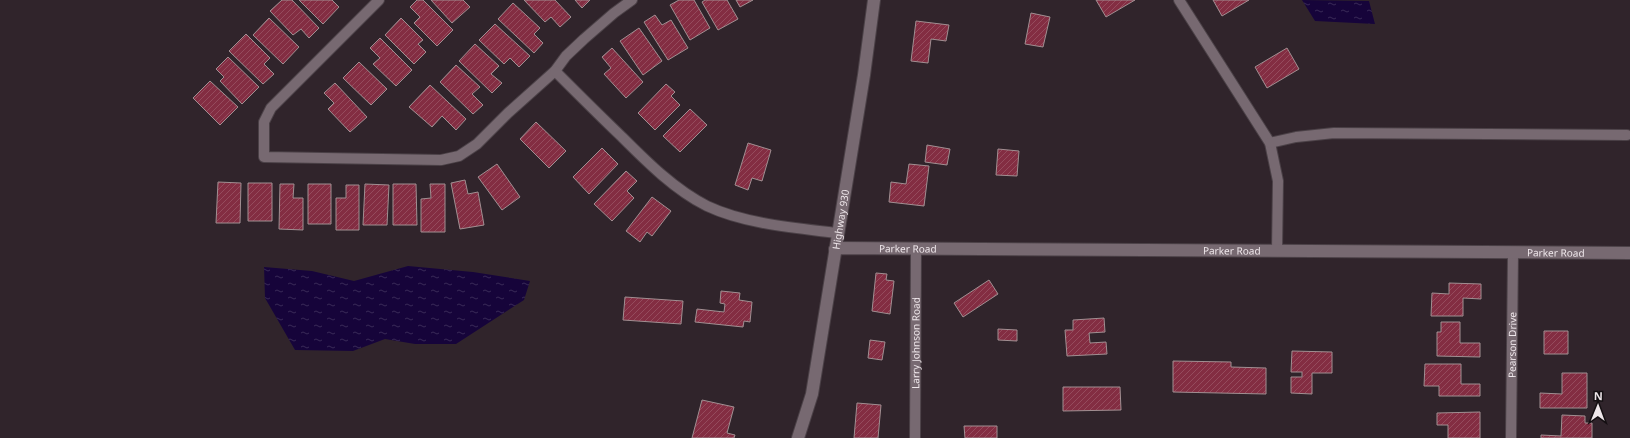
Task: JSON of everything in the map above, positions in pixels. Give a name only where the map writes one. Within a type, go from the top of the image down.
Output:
[{"type":"street","points":[[379,0],[271,108],[264,122],[264,157],[441,160],[459,156],[478,144],[508,113],[555,71],[566,56],[584,39],[614,13],[632,0]]},
{"type":"street","name":"Highway 930","points":[[798,438],[812,394],[837,233],[864,76],[874,0]]},
{"type":"street","points":[[1179,0],[1270,143],[1278,181],[1277,251]]},
{"type":"street","points":[[555,71],[636,151],[668,180],[707,206],[755,221],[837,233]]},
{"type":"street","points":[[1270,143],[1296,137],[1334,133],[1627,135]]},
{"type":"street","name":"Parker Road","points":[[835,249],[916,248],[1630,254]]},
{"type":"street","name":"Larry Johnson Road","points":[[915,438],[916,248]]},
{"type":"street","name":"Pearson Drive","points":[[1511,438],[1513,253]]},
{"type":"water","points":[[1302,0],[1369,1],[1375,24],[1315,21]]},
{"type":"water","points":[[408,266],[473,272],[530,281],[524,300],[456,344],[415,344],[385,339],[353,351],[295,350],[265,298],[264,267],[312,271],[354,281]]},
{"type":"building","points":[[282,0],[292,0],[319,28],[309,38],[301,29],[293,35],[270,11]]},
{"type":"building","points":[[299,0],[332,0],[339,7],[323,24]]},
{"type":"building","points":[[417,0],[423,0],[453,30],[437,46],[414,23],[420,17],[410,7]]},
{"type":"building","points":[[431,0],[463,0],[470,7],[452,23]]},
{"type":"building","points":[[524,0],[555,0],[571,17],[560,27],[551,17],[545,22]]},
{"type":"building","points":[[575,0],[590,0],[582,8]]},
{"type":"building","points":[[679,0],[694,0],[710,28],[690,40],[670,5]]},
{"type":"building","points":[[705,0],[727,0],[738,19],[718,30],[702,2]]},
{"type":"building","points":[[736,0],[753,0],[740,7]]},
{"type":"building","points":[[1096,0],[1135,0],[1106,17]]},
{"type":"building","points":[[1213,0],[1249,0],[1222,16]]},
{"type":"building","points":[[513,3],[540,28],[534,34],[543,43],[534,53],[498,19]]},
{"type":"building","points":[[1031,13],[1050,17],[1043,47],[1025,44]]},
{"type":"building","points":[[655,15],[662,25],[671,20],[688,48],[668,60],[644,22]]},
{"type":"building","points":[[269,18],[299,47],[283,64],[253,35]]},
{"type":"building","points":[[401,18],[423,40],[418,44],[426,52],[414,64],[385,35]]},
{"type":"building","points":[[916,21],[949,25],[946,41],[931,39],[928,63],[911,61]]},
{"type":"building","points":[[495,24],[530,56],[519,67],[510,58],[504,64],[479,40]]},
{"type":"building","points":[[639,28],[662,61],[643,75],[620,41]]},
{"type":"building","points":[[246,34],[270,58],[264,64],[274,74],[263,84],[229,51]]},
{"type":"building","points":[[380,38],[412,70],[396,86],[373,64],[380,58],[370,48]]},
{"type":"building","points":[[475,44],[499,66],[491,74],[502,83],[492,93],[459,61]]},
{"type":"building","points":[[612,48],[643,82],[626,98],[604,74],[611,68],[602,57]]},
{"type":"building","points":[[1287,48],[1299,69],[1267,88],[1255,67]]},
{"type":"building","points":[[228,57],[259,87],[242,104],[220,81],[224,77],[216,69]]},
{"type":"building","points":[[359,62],[387,89],[371,105],[343,78]]},
{"type":"building","points":[[456,65],[480,87],[472,94],[483,105],[473,114],[440,82]]},
{"type":"building","points":[[210,81],[238,107],[220,125],[193,98]]},
{"type":"building","points":[[335,83],[367,117],[350,132],[328,109],[334,103],[324,93]]},
{"type":"building","points":[[666,84],[675,92],[671,96],[680,105],[655,130],[638,113]]},
{"type":"building","points":[[430,85],[466,119],[456,130],[442,116],[432,127],[409,107]]},
{"type":"building","points":[[690,109],[707,125],[680,152],[663,136]]},
{"type":"building","points":[[536,122],[566,151],[549,168],[520,139]]},
{"type":"building","points":[[748,143],[771,150],[762,181],[752,178],[748,190],[735,185]]},
{"type":"building","points":[[927,145],[950,149],[947,165],[925,162]]},
{"type":"building","points":[[602,148],[618,164],[589,194],[573,177]]},
{"type":"building","points":[[998,149],[1019,151],[1017,176],[996,175]]},
{"type":"building","points":[[497,164],[520,197],[502,210],[478,177]]},
{"type":"building","points":[[909,164],[929,166],[924,206],[889,202],[891,182],[906,184]]},
{"type":"building","points":[[626,171],[637,181],[627,191],[634,198],[612,221],[594,204]]},
{"type":"building","points":[[465,180],[468,194],[478,192],[484,225],[460,229],[451,183]]},
{"type":"building","points":[[218,182],[241,183],[240,223],[216,223]]},
{"type":"building","points":[[248,183],[272,183],[272,221],[248,221]]},
{"type":"building","points":[[280,184],[294,184],[293,198],[303,198],[303,230],[279,229]]},
{"type":"building","points":[[308,184],[331,184],[331,224],[308,224]]},
{"type":"building","points":[[365,184],[389,185],[387,225],[363,225]]},
{"type":"building","points":[[393,184],[416,184],[417,225],[393,225]]},
{"type":"building","points":[[430,184],[445,184],[445,232],[421,232],[421,199],[431,198]]},
{"type":"building","points":[[346,185],[359,185],[359,230],[336,230],[336,198],[346,198]]},
{"type":"building","points":[[652,197],[671,211],[652,236],[647,232],[640,242],[626,231]]},
{"type":"building","points":[[876,273],[887,274],[886,280],[894,281],[890,314],[872,311]]},
{"type":"building","points":[[989,280],[998,294],[963,317],[954,303]]},
{"type":"building","points":[[1449,283],[1481,284],[1481,299],[1463,298],[1463,316],[1431,316],[1432,293],[1449,294]]},
{"type":"building","points":[[721,291],[740,293],[739,300],[752,302],[750,322],[744,321],[743,327],[695,322],[697,309],[724,312],[725,304],[720,303]]},
{"type":"building","points":[[625,297],[683,301],[681,324],[623,320]]},
{"type":"building","points":[[1104,318],[1105,332],[1089,333],[1090,343],[1106,342],[1107,354],[1067,356],[1065,330],[1073,330],[1073,320]]},
{"type":"building","points":[[1441,322],[1460,322],[1460,343],[1480,343],[1480,357],[1437,356],[1437,332],[1441,332]]},
{"type":"building","points":[[998,329],[1017,330],[1017,341],[998,340]]},
{"type":"building","points":[[1544,331],[1568,331],[1568,354],[1544,354]]},
{"type":"building","points":[[870,340],[885,342],[882,360],[868,358]]},
{"type":"building","points":[[1292,351],[1332,352],[1332,373],[1312,373],[1312,394],[1291,393],[1291,377],[1302,377],[1302,372],[1291,372]]},
{"type":"building","points":[[1173,361],[1231,362],[1231,367],[1266,368],[1266,394],[1173,392]]},
{"type":"building","points":[[1425,364],[1461,364],[1461,384],[1480,384],[1480,396],[1439,396],[1439,386],[1424,386]]},
{"type":"building","points":[[1562,373],[1587,373],[1587,408],[1540,408],[1540,393],[1562,394]]},
{"type":"building","points":[[1063,387],[1120,387],[1121,410],[1063,411]]},
{"type":"building","points":[[702,400],[734,407],[727,433],[735,435],[734,438],[692,438]]},
{"type":"building","points":[[857,403],[881,405],[878,438],[854,438]]},
{"type":"building","points":[[1480,412],[1480,438],[1448,438],[1448,425],[1437,425],[1437,413]]},
{"type":"building","points":[[1562,415],[1585,416],[1585,423],[1592,423],[1592,438],[1541,438],[1541,435],[1561,436]]},
{"type":"building","points":[[964,426],[997,426],[997,438],[965,438]]}]
